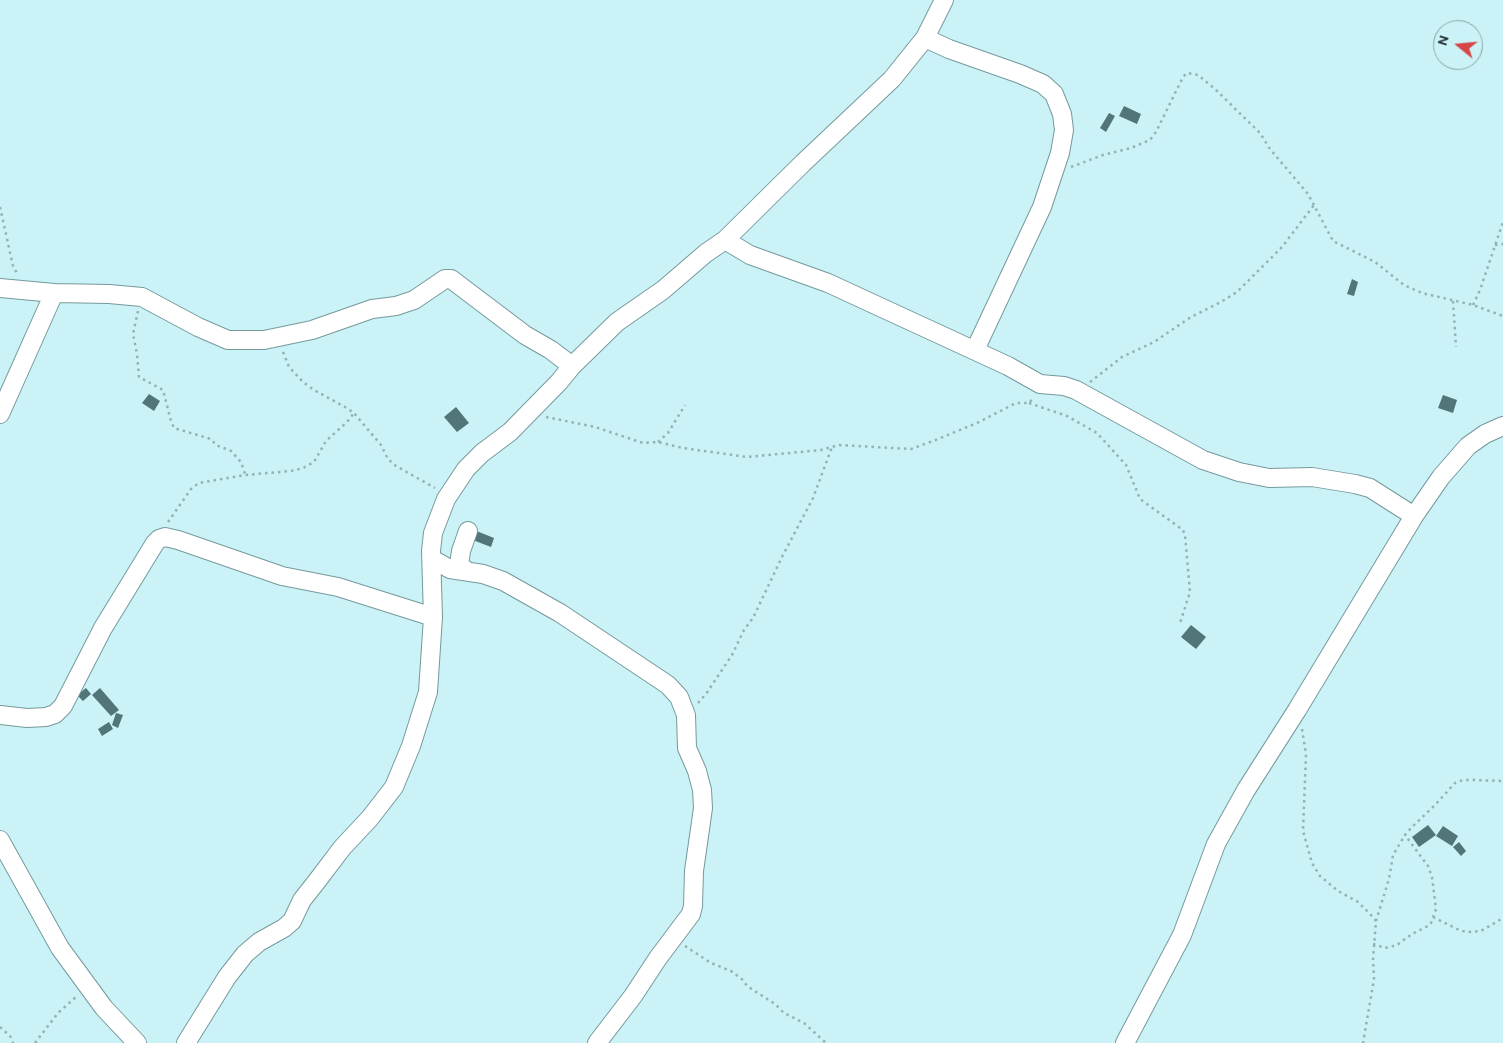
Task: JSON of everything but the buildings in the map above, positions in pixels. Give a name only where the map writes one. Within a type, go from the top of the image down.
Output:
[{"type":"street","points":[[186,1043],[233,969],[245,954],[259,942],[284,928],[292,921],[302,900],[342,848],[370,818],[394,787],[411,746],[428,692],[433,617],[433,533],[446,499],[466,469],[510,432],[572,366],[617,322],[663,290],[706,252],[725,240],[892,79],[925,38],[944,0]]},
{"type":"street","points":[[925,38],[1043,84],[1054,94],[1062,114],[1064,130],[1053,174],[1042,207],[974,350]]},
{"type":"street","points":[[725,240],[750,255],[828,282],[1008,366],[1040,384],[1064,386],[1076,390],[1203,460],[1239,472],[1269,478],[1312,477],[1356,484],[1370,488],[1414,516]]},
{"type":"street","points":[[0,288],[54,293],[142,297],[198,327],[228,340],[264,340],[312,330],[372,309],[396,306],[414,300],[433,289],[444,279],[451,280],[572,366]]},
{"type":"street","points":[[0,414],[54,293]]},
{"type":"street","points":[[1125,1043],[1182,935],[1216,844],[1246,790],[1297,710],[1414,516],[1441,477],[1468,446],[1485,434],[1503,426]]},
{"type":"street","points":[[466,570],[459,566],[461,551],[468,531]]},
{"type":"street","points":[[0,715],[27,718],[46,717],[55,714],[63,706],[103,628],[159,539],[165,537],[282,576],[338,587],[433,617]]},
{"type":"street","points":[[432,559],[450,569],[466,570],[503,581],[560,613],[668,685],[679,697],[686,714],[687,748],[697,771],[702,790],[703,808],[694,871],[694,906],[688,921],[658,958],[633,996],[597,1043]]},
{"type":"street","points":[[0,840],[60,948],[104,1008],[137,1043]]},
{"type":"path","points":[[1053,174],[1150,140],[1156,132],[1183,77],[1189,73],[1200,76],[1260,133],[1270,148],[1300,183],[1333,241],[1375,262],[1404,285],[1422,293],[1473,305],[1503,316]]},
{"type":"path","points":[[1076,390],[1102,374],[1122,357],[1154,342],[1191,317],[1237,292],[1282,247],[1314,205]]},
{"type":"path","points":[[0,207],[13,266],[29,290]]},
{"type":"path","points":[[1473,305],[1503,222]]},
{"type":"path","points":[[1495,245],[1503,244]]},
{"type":"path","points":[[142,297],[133,334],[139,377],[163,390],[174,428],[211,439],[216,445],[231,452],[241,462],[245,475]]},
{"type":"path","points":[[1453,301],[1456,347]]},
{"type":"path","points":[[280,337],[285,361],[289,368],[303,382],[314,390],[346,406],[381,445],[388,459],[396,466],[441,492],[446,499]]},
{"type":"path","points":[[1029,403],[1040,384]]},
{"type":"path","points":[[527,413],[595,427],[643,443],[658,442],[683,448],[747,457],[815,451],[839,445],[911,449],[976,423],[1016,403],[1029,403],[1067,416],[1098,433],[1126,465],[1140,499],[1183,530],[1190,592],[1180,623]]},
{"type":"path","points":[[658,442],[668,434],[685,405]]},
{"type":"path","points":[[159,539],[177,508],[190,490],[199,483],[245,475],[291,471],[308,465],[314,462],[326,441],[354,413]]},
{"type":"path","points":[[686,714],[706,694],[732,655],[744,630],[753,618],[782,557],[814,498],[832,447]]},
{"type":"path","points":[[1297,710],[1306,754],[1303,831],[1312,863],[1320,876],[1338,891],[1358,902],[1376,921]]},
{"type":"path","points":[[1363,1043],[1374,979],[1376,921],[1394,855],[1405,835],[1455,783],[1463,780],[1503,781]]},
{"type":"path","points":[[1374,944],[1388,948],[1397,945],[1412,934],[1428,926],[1436,909],[1432,876],[1428,866],[1405,835]]},
{"type":"path","points":[[1433,917],[1461,931],[1471,932],[1481,931],[1503,918]]},
{"type":"path","points":[[676,935],[687,949],[710,963],[731,971],[744,980],[747,986],[775,1004],[784,1013],[804,1023],[826,1043]]},
{"type":"path","points":[[35,1043],[58,1013],[87,985]]},
{"type":"path","points":[[0,1027],[10,1036],[13,1043]]}]
